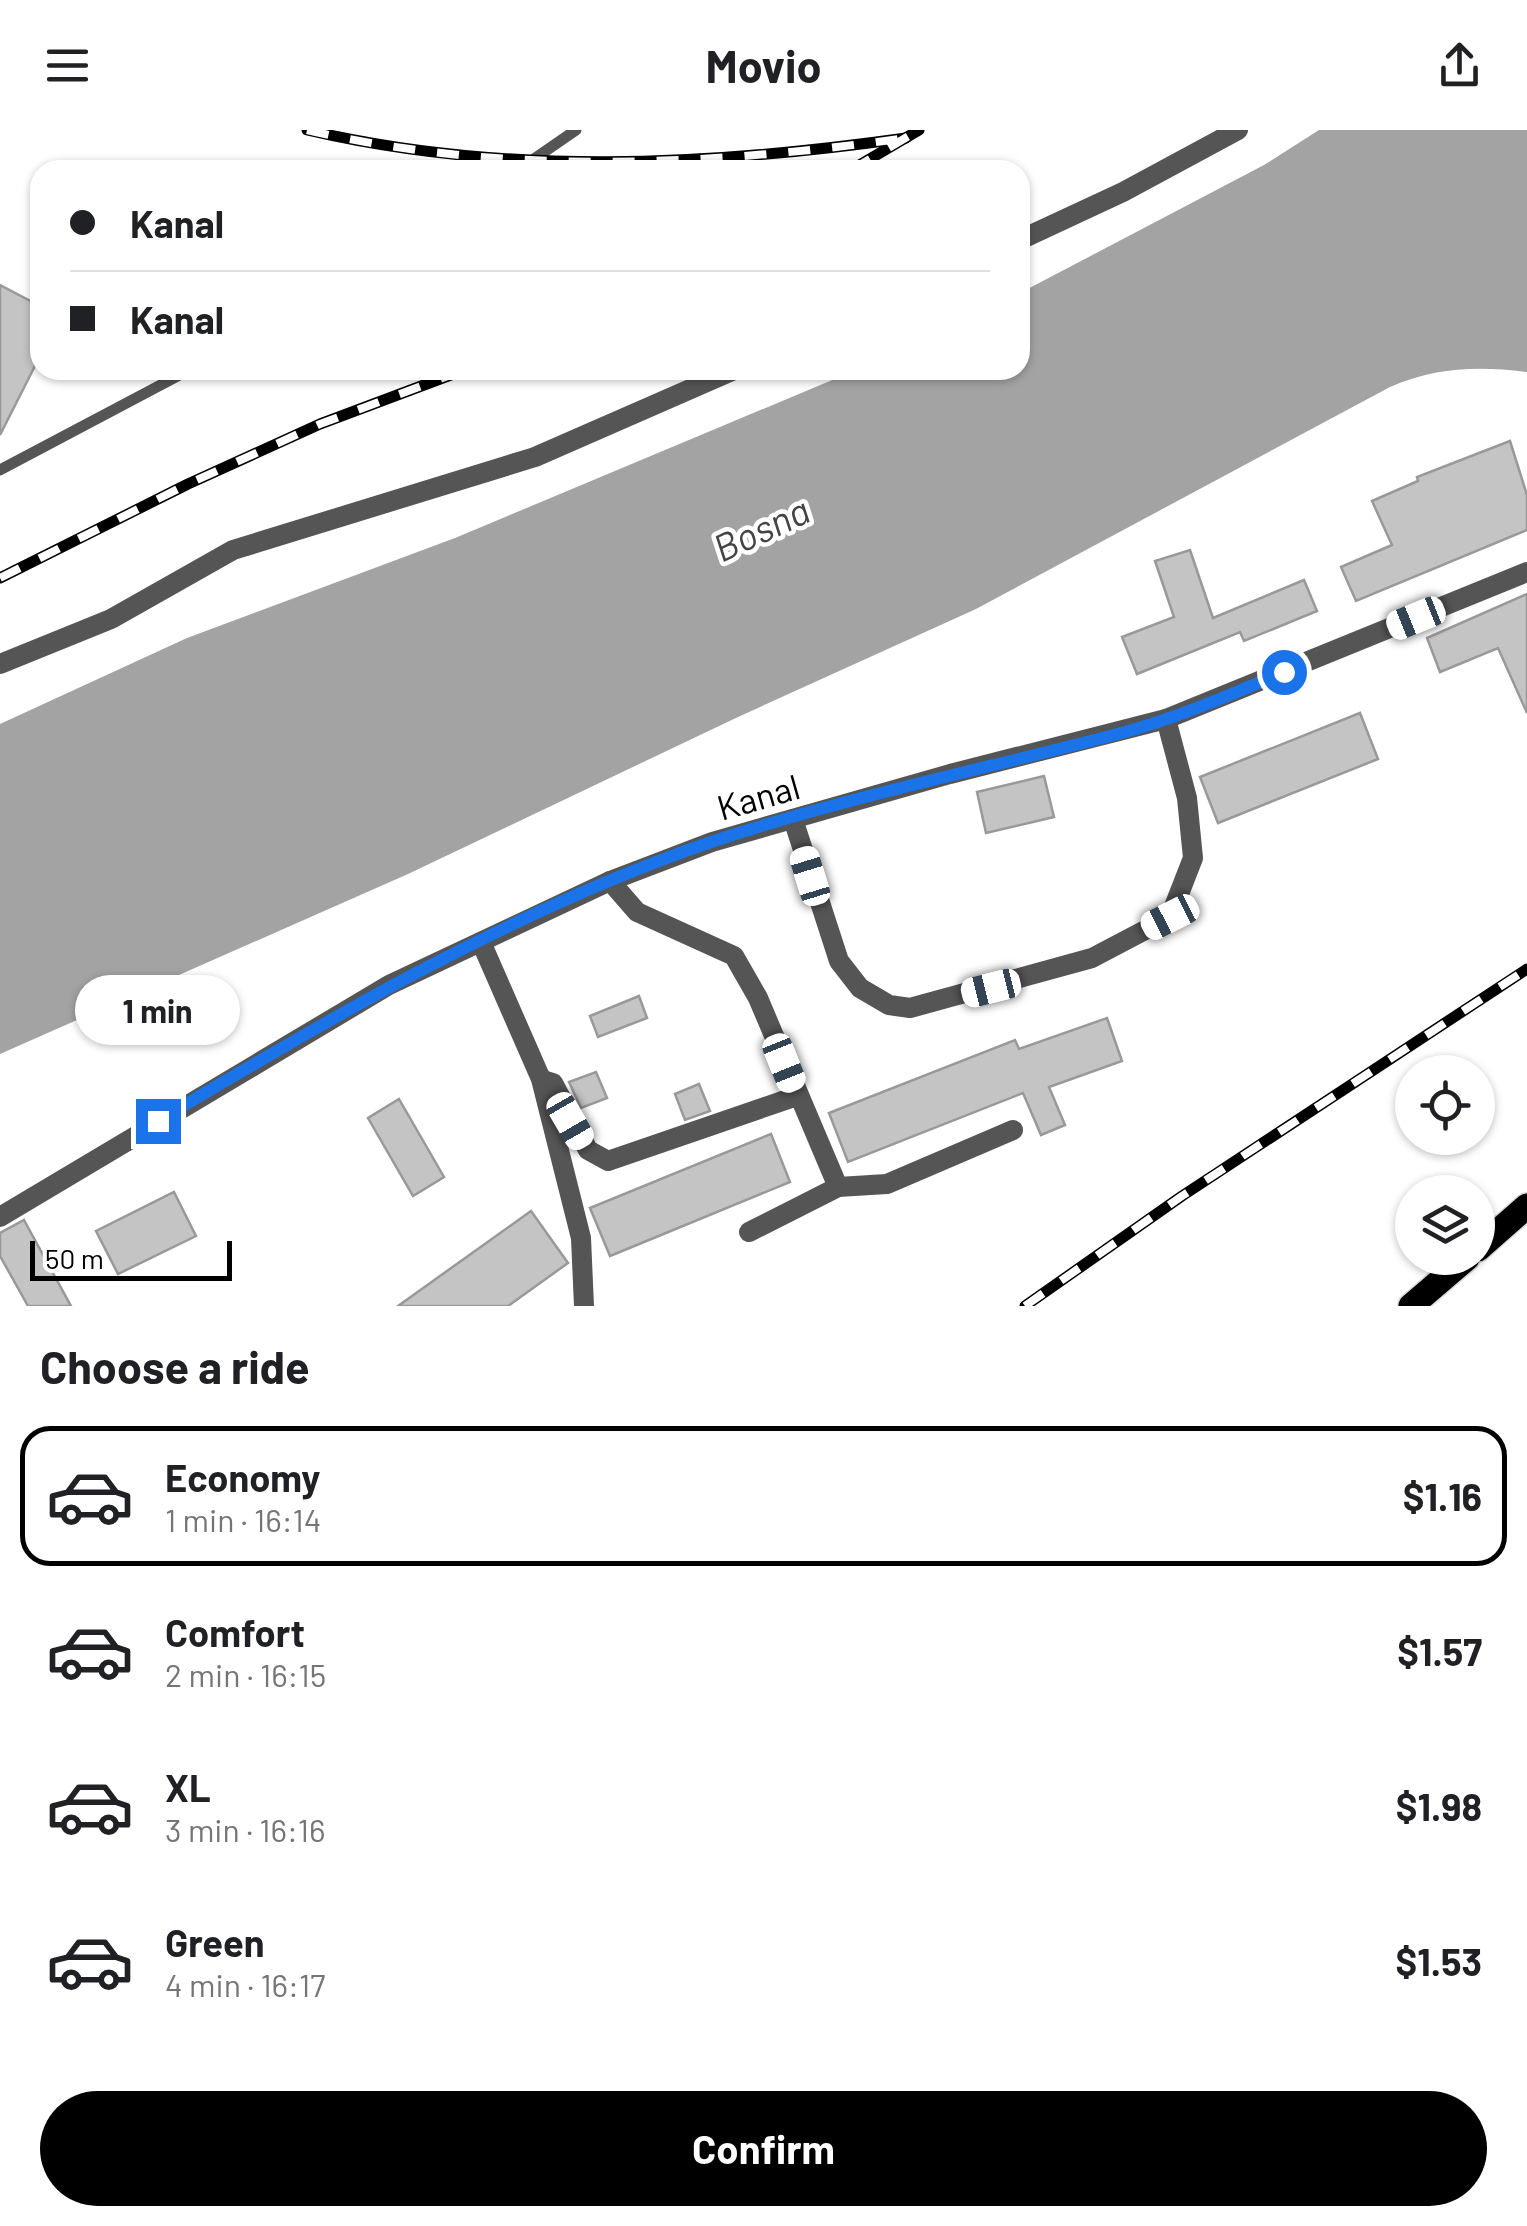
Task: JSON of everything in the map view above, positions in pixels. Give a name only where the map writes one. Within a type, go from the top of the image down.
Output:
[{"type":"main road","points":[[1495,1233],[1527,1206]]},
{"type":"main road","points":[[1411,1306],[1447,1275]]},
{"type":"street","points":[[1030,235],[1124,192],[1238,130]]},
{"type":"street","points":[[0,664],[111,619],[233,550],[535,457],[711,380]]},
{"type":"street","name":"Kanal","points":[[0,1217],[388,985],[610,882],[712,842],[1166,718],[1527,572]]},
{"type":"street","points":[[794,820],[839,961],[860,988],[889,1004],[910,1008],[991,988],[1092,958],[1170,917],[1193,858],[1187,798],[1166,718]]},
{"type":"street","points":[[610,882],[637,912],[734,956],[758,998],[838,1187]]},
{"type":"street","points":[[481,942],[541,1079],[580,1238],[584,1306]]},
{"type":"street","points":[[541,1079],[553,1083],[588,1150],[608,1161],[635,1155],[797,1096]]},
{"type":"street","points":[[749,1232],[838,1187],[887,1184],[1013,1130]]},
{"type":"lane","points":[[532,160],[576,130]]},
{"type":"lane","points":[[0,470],[170,380]]},
{"type":"water","name":"Bosna","points":[[1319,130],[1527,130],[1527,372],[1457,370],[1424,375],[1390,387],[976,609],[408,874],[0,1054],[0,724],[187,638],[455,538],[832,380],[1030,380],[1030,288],[1264,165]]},
{"type":"building","points":[[0,285],[30,301],[30,376],[0,435]]},
{"type":"building","points":[[1510,441],[1527,495],[1527,530],[1356,601],[1341,567],[1392,545],[1372,501],[1418,481],[1417,477]]},
{"type":"building","points":[[1190,550],[1213,618],[1304,580],[1317,611],[1244,641],[1240,632],[1137,674],[1122,637],[1174,617],[1155,561]]},
{"type":"building","points":[[1527,594],[1527,713],[1498,648],[1440,672],[1427,638]]},
{"type":"building","points":[[1360,713],[1378,759],[1218,823],[1200,777]]},
{"type":"building","points":[[1044,776],[1054,817],[986,833],[977,792]]},
{"type":"building","points":[[639,996],[647,1018],[598,1037],[590,1016]]},
{"type":"building","points":[[1107,1018],[1122,1061],[1049,1087],[1065,1125],[1041,1135],[1023,1093],[848,1162],[829,1113],[1015,1040],[1019,1049]]},
{"type":"building","points":[[596,1072],[607,1098],[581,1108],[569,1082]]},
{"type":"building","points":[[699,1084],[710,1111],[685,1120],[675,1094]]},
{"type":"building","points":[[399,1099],[444,1177],[413,1196],[368,1118]]},
{"type":"building","points":[[771,1134],[790,1182],[610,1256],[590,1208]]},
{"type":"building","points":[[174,1192],[196,1236],[118,1274],[96,1231]]},
{"type":"building","points":[[531,1211],[568,1263],[508,1306],[398,1306]]},
{"type":"building","points":[[24,1220],[71,1306],[28,1306],[0,1256],[0,1233]]},
{"type":"railway","points":[[307,130],[381,145],[531,160]]},
{"type":"railway","points":[[868,160],[919,130]]},
{"type":"railway","points":[[681,160],[906,138]]},
{"type":"railway","points":[[0,578],[188,484],[320,424],[437,380]]},
{"type":"railway","points":[[1025,1306],[1182,1196],[1527,969]]},
{"type":"route","points":[[158,1121],[388,985],[610,882],[712,842],[950,774],[1116,734],[1196,708],[1284,672]]}]
